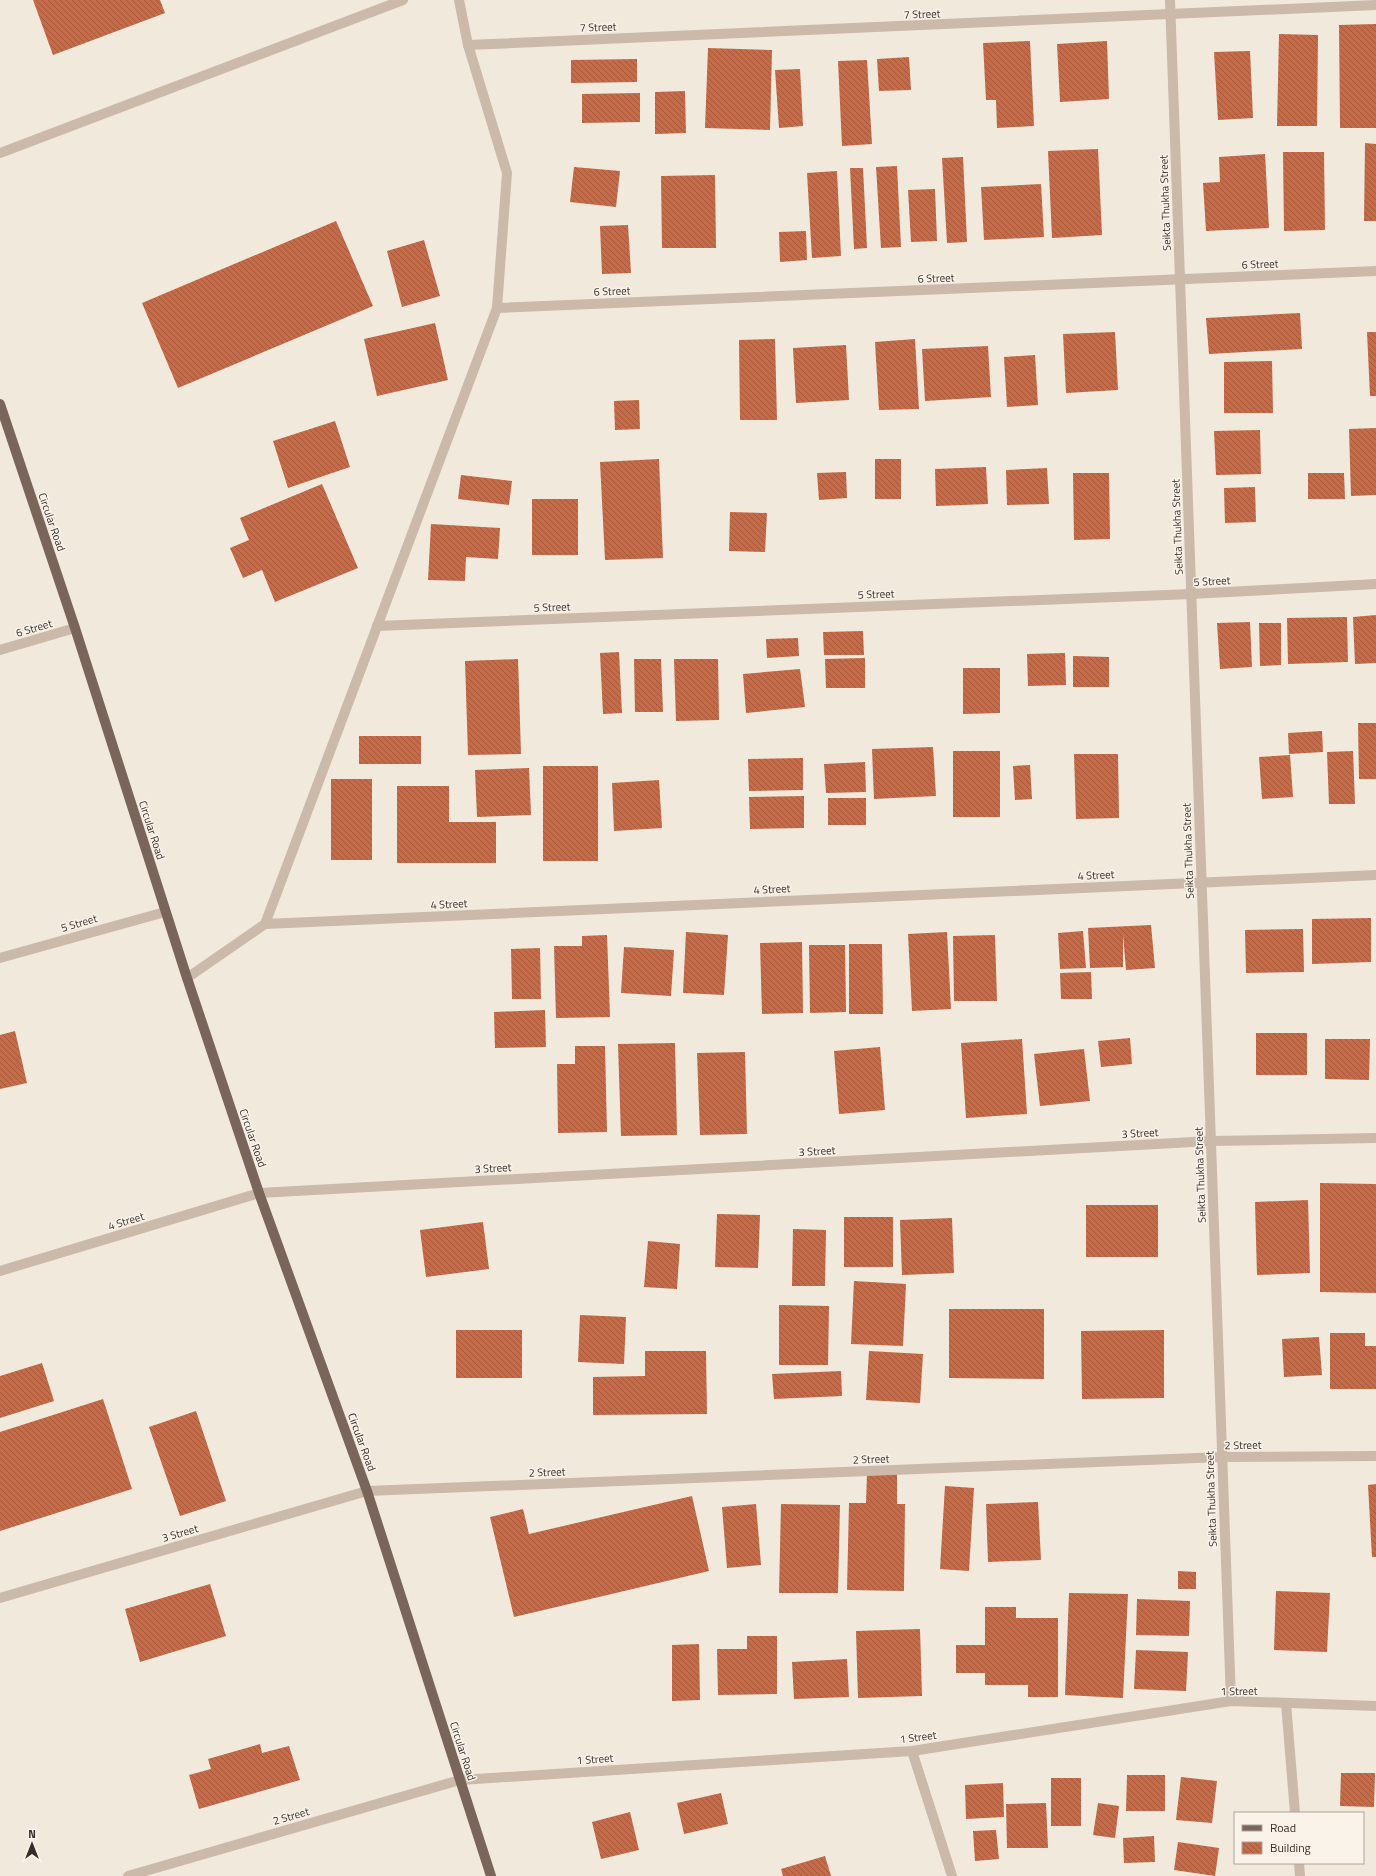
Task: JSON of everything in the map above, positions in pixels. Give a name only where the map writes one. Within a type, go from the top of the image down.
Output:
[{"type":"main road","name":"Circular Road","points":[[0,404],[75,628],[186,978],[259,1193],[367,1491],[491,1876]]},
{"type":"street","points":[[0,153],[402,0]]},
{"type":"street","points":[[186,978],[265,924],[497,308],[507,173],[468,45],[459,0]]},
{"type":"street","name":"Seikta Thukha Street","points":[[1170,0],[1231,1701]]},
{"type":"street","name":"7 Street","points":[[468,45],[1376,6]]},
{"type":"street","name":"6 Street","points":[[497,308],[1376,271]]},
{"type":"street","name":"5 Street","points":[[377,626],[1191,594],[1376,584]]},
{"type":"street","name":"6 Street","points":[[0,650],[75,628]]},
{"type":"street","name":"4 Street","points":[[265,924],[1376,874]]},
{"type":"street","name":"5 Street","points":[[0,958],[165,912]]},
{"type":"street","name":"3 Street","points":[[259,1193],[1211,1141],[1376,1138]]},
{"type":"street","name":"4 Street","points":[[0,1271],[259,1193]]},
{"type":"street","name":"2 Street","points":[[367,1491],[1222,1457],[1376,1456]]},
{"type":"street","name":"3 Street","points":[[0,1598],[367,1491]]},
{"type":"street","name":"1 Street","points":[[460,1780],[912,1751],[1231,1701],[1376,1706]]},
{"type":"street","points":[[1286,1703],[1295,1812]]},
{"type":"street","points":[[912,1751],[952,1876]]},
{"type":"street","name":"2 Street","points":[[128,1876],[460,1780]]},
{"type":"street","points":[[1299,1864],[1300,1876]]},
{"type":"building","points":[[33,0],[160,0],[165,13],[53,55]]},
{"type":"building","points":[[1376,24],[1376,128],[1340,128],[1339,25]]},
{"type":"building","points":[[1279,34],[1318,35],[1317,126],[1277,126]]},
{"type":"building","points":[[1030,41],[1034,126],[997,128],[996,100],[986,100],[983,43]]},
{"type":"building","points":[[1107,41],[1109,99],[1060,102],[1057,44]]},
{"type":"building","points":[[708,48],[772,50],[770,130],[705,128]]},
{"type":"building","points":[[1250,51],[1253,118],[1218,120],[1214,52]]},
{"type":"building","points":[[909,57],[911,90],[879,91],[877,59]]},
{"type":"building","points":[[637,59],[637,82],[571,83],[571,60]]},
{"type":"building","points":[[867,60],[872,144],[842,146],[838,61]]},
{"type":"building","points":[[800,69],[803,126],[779,128],[775,70]]},
{"type":"building","points":[[685,91],[686,133],[655,134],[655,92]]},
{"type":"building","points":[[640,93],[640,122],[582,123],[582,94]]},
{"type":"building","points":[[1365,143],[1376,144],[1376,221],[1364,221]]},
{"type":"building","points":[[1098,149],[1102,235],[1052,238],[1048,151]]},
{"type":"building","points":[[1283,152],[1324,152],[1325,230],[1284,231]]},
{"type":"building","points":[[1265,154],[1269,228],[1206,231],[1203,183],[1220,182],[1219,157]]},
{"type":"building","points":[[963,157],[967,242],[947,243],[942,158]]},
{"type":"building","points":[[897,166],[901,247],[881,248],[876,167]]},
{"type":"building","points":[[574,167],[620,171],[616,207],[570,202]]},
{"type":"building","points":[[850,168],[863,168],[867,248],[854,249]]},
{"type":"building","points":[[837,171],[841,256],[812,258],[807,173]]},
{"type":"building","points":[[715,175],[716,248],[662,248],[661,176]]},
{"type":"building","points":[[1041,184],[1044,237],[984,240],[981,187]]},
{"type":"building","points":[[935,189],[937,241],[911,242],[908,190]]},
{"type":"building","points":[[336,221],[373,306],[178,388],[142,303]]},
{"type":"building","points":[[628,225],[631,273],[602,274],[600,226]]},
{"type":"building","points":[[806,231],[807,260],[780,262],[779,232]]},
{"type":"building","points":[[424,240],[440,296],[402,307],[387,251]]},
{"type":"building","points":[[1300,313],[1302,349],[1209,354],[1206,318]]},
{"type":"building","points":[[435,323],[448,380],[377,396],[364,339]]},
{"type":"building","points":[[1115,332],[1118,390],[1066,393],[1063,334]]},
{"type":"building","points":[[1367,332],[1376,332],[1376,396],[1370,396]]},
{"type":"building","points":[[775,339],[777,420],[740,420],[739,340]]},
{"type":"building","points":[[915,339],[919,409],[879,410],[875,342]]},
{"type":"building","points":[[846,345],[849,400],[796,403],[793,348]]},
{"type":"building","points":[[988,346],[991,397],[925,401],[922,349]]},
{"type":"building","points":[[1035,355],[1038,405],[1007,407],[1004,357]]},
{"type":"building","points":[[1272,361],[1273,413],[1224,413],[1224,362]]},
{"type":"building","points":[[639,400],[640,429],[615,430],[614,401]]},
{"type":"building","points":[[335,421],[350,467],[288,488],[273,441]]},
{"type":"building","points":[[1376,428],[1376,495],[1351,496],[1349,429]]},
{"type":"building","points":[[1260,430],[1261,474],[1216,475],[1214,431]]},
{"type":"building","points":[[659,459],[663,558],[605,560],[600,462]]},
{"type":"building","points":[[875,459],[901,459],[901,499],[875,499]]},
{"type":"building","points":[[986,467],[988,504],[936,506],[935,469]]},
{"type":"building","points":[[1047,468],[1049,504],[1007,505],[1006,470]]},
{"type":"building","points":[[846,472],[847,498],[819,500],[817,473]]},
{"type":"building","points":[[1073,473],[1109,473],[1110,539],[1074,540]]},
{"type":"building","points":[[1308,473],[1344,473],[1345,499],[1308,499]]},
{"type":"building","points":[[461,475],[512,481],[509,505],[458,499]]},
{"type":"building","points":[[322,484],[358,568],[275,602],[262,570],[243,578],[230,548],[249,540],[240,518]]},
{"type":"building","points":[[1255,487],[1256,522],[1225,523],[1224,488]]},
{"type":"building","points":[[532,499],[578,499],[578,555],[532,555]]},
{"type":"building","points":[[730,512],[767,513],[765,552],[729,551]]},
{"type":"building","points":[[431,524],[500,528],[498,559],[466,557],[465,581],[428,580]]},
{"type":"building","points":[[1376,615],[1376,663],[1355,664],[1353,617]]},
{"type":"building","points":[[1347,617],[1348,662],[1288,664],[1287,618]]},
{"type":"building","points":[[1250,622],[1252,667],[1220,669],[1217,623]]},
{"type":"building","points":[[1259,623],[1281,623],[1281,665],[1260,666]]},
{"type":"building","points":[[863,631],[864,655],[824,655],[823,632]]},
{"type":"building","points":[[798,638],[799,656],[767,658],[766,639]]},
{"type":"building","points":[[619,652],[622,713],[603,714],[600,653]]},
{"type":"building","points":[[1065,653],[1066,685],[1028,686],[1027,654]]},
{"type":"building","points":[[1073,656],[1109,657],[1109,687],[1073,687]]},
{"type":"building","points":[[865,658],[865,688],[826,688],[825,659]]},
{"type":"building","points":[[518,659],[521,754],[468,755],[465,661]]},
{"type":"building","points":[[634,659],[661,659],[663,712],[635,712]]},
{"type":"building","points":[[674,659],[718,659],[719,720],[676,721]]},
{"type":"building","points":[[963,668],[1000,668],[1000,713],[963,714]]},
{"type":"building","points":[[800,669],[805,707],[746,713],[743,674]]},
{"type":"building","points":[[1358,723],[1376,723],[1376,779],[1359,779]]},
{"type":"building","points":[[1322,731],[1323,752],[1289,754],[1288,733]]},
{"type":"building","points":[[359,736],[421,736],[421,764],[359,764]]},
{"type":"building","points":[[933,747],[936,796],[874,799],[872,749]]},
{"type":"building","points":[[953,751],[1000,751],[1000,817],[953,817]]},
{"type":"building","points":[[1353,751],[1355,804],[1329,804],[1327,752]]},
{"type":"building","points":[[1074,754],[1118,754],[1119,818],[1076,819]]},
{"type":"building","points":[[1290,755],[1293,797],[1262,799],[1259,757]]},
{"type":"building","points":[[803,758],[803,790],[749,791],[748,759]]},
{"type":"building","points":[[865,762],[866,792],[826,793],[824,764]]},
{"type":"building","points":[[1030,765],[1032,799],[1015,800],[1013,766]]},
{"type":"building","points":[[543,766],[598,766],[598,861],[543,861]]},
{"type":"building","points":[[529,768],[531,815],[477,817],[475,770]]},
{"type":"building","points":[[331,779],[372,779],[372,860],[331,860]]},
{"type":"building","points":[[659,780],[662,828],[614,831],[612,783]]},
{"type":"building","points":[[397,786],[449,786],[449,822],[496,822],[496,863],[397,863]]},
{"type":"building","points":[[804,796],[804,828],[750,829],[749,797]]},
{"type":"building","points":[[828,798],[866,798],[866,825],[828,825]]},
{"type":"building","points":[[1371,918],[1371,962],[1312,964],[1312,919]]},
{"type":"building","points":[[1151,925],[1155,968],[1126,970],[1123,934],[1123,967],[1090,968],[1088,928]]},
{"type":"building","points":[[1303,929],[1304,972],[1246,973],[1245,930]]},
{"type":"building","points":[[1083,931],[1086,968],[1060,969],[1058,933]]},
{"type":"building","points":[[686,932],[728,935],[724,995],[683,993]]},
{"type":"building","points":[[947,932],[951,1009],[912,1011],[908,934]]},
{"type":"building","points":[[607,935],[610,1017],[556,1018],[554,946],[582,946],[582,936]]},
{"type":"building","points":[[995,935],[997,1001],[954,1001],[953,936]]},
{"type":"building","points":[[802,942],[803,1013],[762,1014],[760,943]]},
{"type":"building","points":[[849,944],[882,944],[883,1014],[849,1014]]},
{"type":"building","points":[[809,945],[845,945],[846,1012],[810,1013]]},
{"type":"building","points":[[624,947],[674,950],[671,996],[621,993]]},
{"type":"building","points":[[540,948],[541,999],[512,999],[511,949]]},
{"type":"building","points":[[1091,972],[1092,999],[1061,999],[1060,973]]},
{"type":"building","points":[[545,1010],[546,1047],[495,1048],[494,1012]]},
{"type":"building","points":[[15,1031],[27,1083],[0,1089],[0,1035]]},
{"type":"building","points":[[1256,1033],[1307,1033],[1307,1075],[1256,1075]]},
{"type":"building","points":[[1130,1038],[1132,1064],[1101,1067],[1098,1041]]},
{"type":"building","points":[[1022,1039],[1027,1114],[966,1118],[961,1043]]},
{"type":"building","points":[[1325,1039],[1370,1039],[1369,1080],[1325,1079]]},
{"type":"building","points":[[675,1043],[677,1135],[621,1136],[618,1044]]},
{"type":"building","points":[[575,1046],[605,1046],[607,1132],[558,1133],[557,1064],[575,1064]]},
{"type":"building","points":[[880,1047],[885,1110],[839,1114],[834,1051]]},
{"type":"building","points":[[1084,1049],[1090,1101],[1040,1106],[1034,1054]]},
{"type":"building","points":[[745,1052],[747,1134],[700,1135],[697,1053]]},
{"type":"building","points":[[1320,1183],[1376,1184],[1376,1293],[1320,1292]]},
{"type":"building","points":[[1308,1200],[1310,1273],[1257,1275],[1255,1202]]},
{"type":"building","points":[[1086,1205],[1158,1205],[1158,1257],[1086,1257]]},
{"type":"building","points":[[717,1214],[760,1215],[758,1268],[715,1267]]},
{"type":"building","points":[[844,1217],[893,1217],[893,1267],[844,1267]]},
{"type":"building","points":[[952,1218],[954,1273],[902,1275],[900,1220]]},
{"type":"building","points":[[483,1222],[489,1269],[426,1277],[420,1230]]},
{"type":"building","points":[[793,1229],[826,1230],[825,1286],[792,1286]]},
{"type":"building","points":[[648,1241],[680,1244],[677,1289],[644,1287]]},
{"type":"building","points":[[854,1281],[906,1284],[903,1346],[851,1344]]},
{"type":"building","points":[[779,1305],[829,1306],[828,1365],[779,1365]]},
{"type":"building","points":[[949,1309],[1044,1309],[1044,1379],[949,1378]]},
{"type":"building","points":[[580,1315],[626,1317],[624,1364],[578,1362]]},
{"type":"building","points":[[456,1330],[522,1330],[522,1378],[456,1378]]},
{"type":"building","points":[[1164,1330],[1164,1398],[1082,1399],[1081,1331]]},
{"type":"building","points":[[1330,1333],[1365,1333],[1365,1346],[1376,1346],[1376,1389],[1330,1389]]},
{"type":"building","points":[[1319,1337],[1322,1375],[1284,1377],[1282,1339]]},
{"type":"building","points":[[645,1351],[706,1351],[707,1414],[593,1415],[593,1377],[645,1376]]},
{"type":"building","points":[[869,1351],[923,1354],[920,1403],[866,1400]]},
{"type":"building","points":[[42,1363],[54,1401],[0,1418],[0,1376]]},
{"type":"building","points":[[841,1371],[842,1396],[774,1399],[772,1374]]},
{"type":"building","points":[[103,1399],[132,1489],[0,1531],[0,1432]]},
{"type":"building","points":[[196,1411],[226,1501],[180,1516],[149,1427]]},
{"type":"building","points":[[867,1473],[897,1474],[897,1504],[905,1504],[904,1591],[847,1590],[849,1503],[866,1503]]},
{"type":"building","points":[[1376,1484],[1376,1557],[1372,1557],[1368,1485]]},
{"type":"building","points":[[945,1486],[974,1488],[969,1571],[940,1569]]},
{"type":"building","points":[[692,1496],[709,1571],[514,1617],[490,1517],[523,1509],[529,1534]]},
{"type":"building","points":[[1038,1502],[1041,1560],[988,1562],[986,1504]]},
{"type":"building","points":[[756,1504],[761,1565],[727,1568],[722,1507]]},
{"type":"building","points":[[781,1504],[840,1505],[838,1593],[779,1593]]},
{"type":"building","points":[[1178,1571],[1196,1572],[1196,1589],[1178,1589]]},
{"type":"building","points":[[210,1584],[226,1636],[140,1662],[125,1609]]},
{"type":"building","points":[[1276,1591],[1330,1593],[1327,1652],[1274,1650]]},
{"type":"building","points":[[1069,1593],[1128,1594],[1123,1698],[1065,1695]]},
{"type":"building","points":[[1137,1599],[1190,1601],[1189,1636],[1136,1635]]},
{"type":"building","points":[[985,1607],[1016,1607],[1016,1618],[1058,1618],[1058,1697],[1028,1697],[1028,1685],[985,1685],[985,1673],[956,1673],[956,1645],[985,1645]]},
{"type":"building","points":[[920,1629],[922,1696],[858,1698],[856,1631]]},
{"type":"building","points":[[747,1636],[777,1636],[777,1694],[718,1695],[717,1649],[747,1649]]},
{"type":"building","points":[[699,1644],[700,1700],[672,1701],[672,1645]]},
{"type":"building","points":[[1136,1650],[1188,1652],[1186,1691],[1134,1689]]},
{"type":"building","points":[[847,1659],[849,1697],[794,1699],[792,1662]]},
{"type":"building","points":[[260,1744],[262,1753],[289,1746],[300,1780],[199,1809],[189,1775],[211,1769],[208,1759]]},
{"type":"building","points":[[1341,1773],[1375,1773],[1374,1807],[1340,1806]]},
{"type":"building","points":[[1127,1775],[1165,1775],[1165,1811],[1126,1811]]},
{"type":"building","points":[[1181,1777],[1217,1781],[1212,1823],[1176,1820]]},
{"type":"building","points":[[1051,1778],[1081,1778],[1081,1826],[1051,1826]]},
{"type":"building","points":[[1003,1783],[1004,1817],[966,1819],[965,1785]]},
{"type":"building","points":[[721,1793],[728,1824],[684,1834],[677,1803]]},
{"type":"building","points":[[1046,1803],[1048,1848],[1007,1848],[1006,1804]]},
{"type":"building","points":[[1098,1803],[1119,1806],[1115,1838],[1093,1835]]},
{"type":"building","points":[[630,1812],[639,1850],[601,1859],[592,1822]]},
{"type":"building","points":[[996,1830],[999,1859],[975,1861],[973,1831]]},
{"type":"building","points":[[1154,1836],[1155,1862],[1124,1863],[1123,1838]]},
{"type":"building","points":[[1178,1842],[1219,1848],[1215,1876],[1174,1870]]},
{"type":"building","points":[[825,1856],[831,1876],[783,1876],[781,1869]]}]
